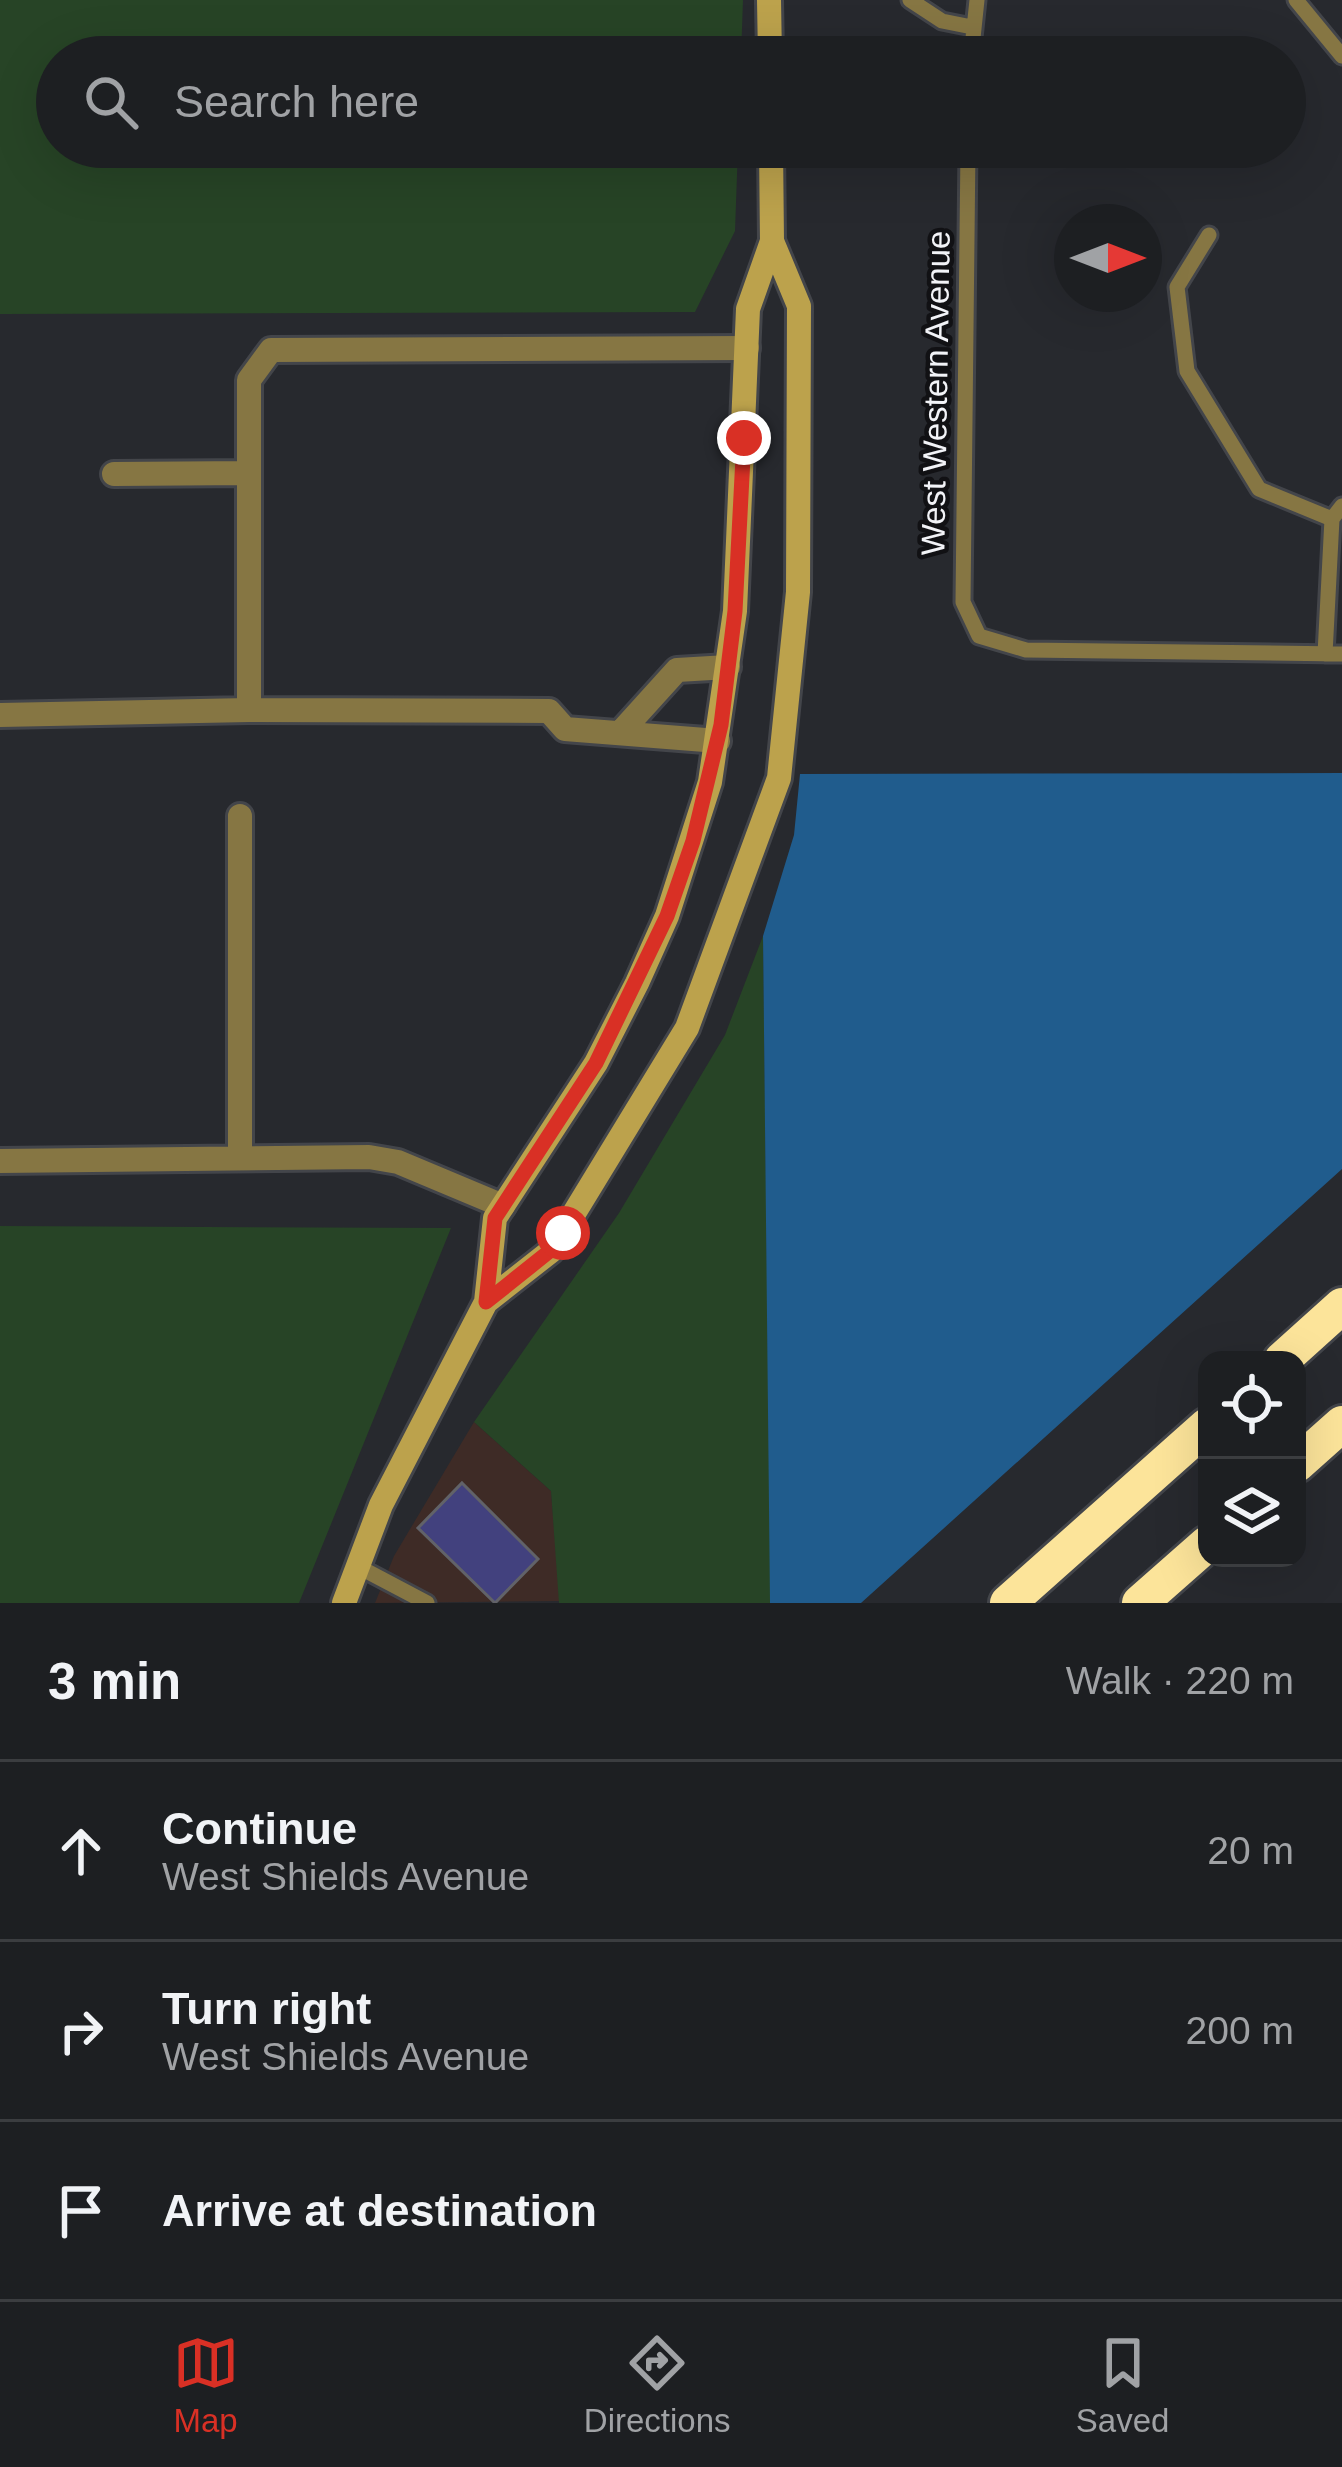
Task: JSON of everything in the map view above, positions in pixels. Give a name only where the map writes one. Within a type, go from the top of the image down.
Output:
[{"type":"highway","points":[[1292,1351],[1342,1306]]},
{"type":"highway","points":[[1303,1459],[1342,1424]]},
{"type":"highway","points":[[1009,1603],[1198,1434]]},
{"type":"highway","points":[[1141,1603],[1198,1552]]},
{"type":"street","points":[[770,0],[770,36]]},
{"type":"street","points":[[344,1603],[381,1505],[486,1302],[495,1218],[596,1063],[637,983],[693,841],[718,742],[728,667],[748,309],[772,241],[771,168]]},
{"type":"street","points":[[486,1302],[551,1250],[687,1028],[779,778],[798,592],[799,306],[772,241]]},
{"type":"street","points":[[249,710],[249,380],[271,350],[747,348]]},
{"type":"street","points":[[114,474],[249,473]]},
{"type":"street","points":[[620,733],[677,670],[728,667]]},
{"type":"street","points":[[0,716],[249,710],[549,711],[565,729],[718,742]]},
{"type":"street","points":[[240,816],[240,1157]]},
{"type":"street","points":[[0,1161],[383,1160],[503,1207]]},
{"type":"lane","points":[[910,0],[942,21],[971,27]]},
{"type":"lane","points":[[971,36],[977,0]]},
{"type":"lane","points":[[1296,0],[1342,56]]},
{"type":"lane","name":"West Western Avenue","points":[[968,168],[963,602],[979,636],[1026,650],[1334,654]]},
{"type":"lane","points":[[1209,235],[1178,287],[1186,371],[1259,489],[1337,513],[1334,654]]},
{"type":"lane","points":[[357,1566],[427,1603]]},
{"type":"shaded area","points":[[474,1422],[551,1491],[560,1601],[375,1603],[394,1556]]},
{"type":"green space","points":[[0,0],[743,0],[742,36],[36,36],[36,168],[737,168],[735,231],[695,312],[0,314]]},
{"type":"green space","points":[[763,936],[771,1603],[559,1603],[551,1491],[474,1422],[619,1213],[725,1035]]},
{"type":"green space","points":[[0,1226],[451,1228],[299,1603],[0,1603]]},
{"type":"water","points":[[1342,773],[1342,1169],[861,1603],[770,1603],[763,936],[794,835],[800,774]]},
{"type":"building","points":[[462,1483],[538,1559],[495,1603],[418,1528]]},
{"type":"route","points":[[563,1233],[551,1250],[486,1302],[495,1218],[596,1063],[667,916],[693,841],[721,725],[735,611],[744,438]]}]
